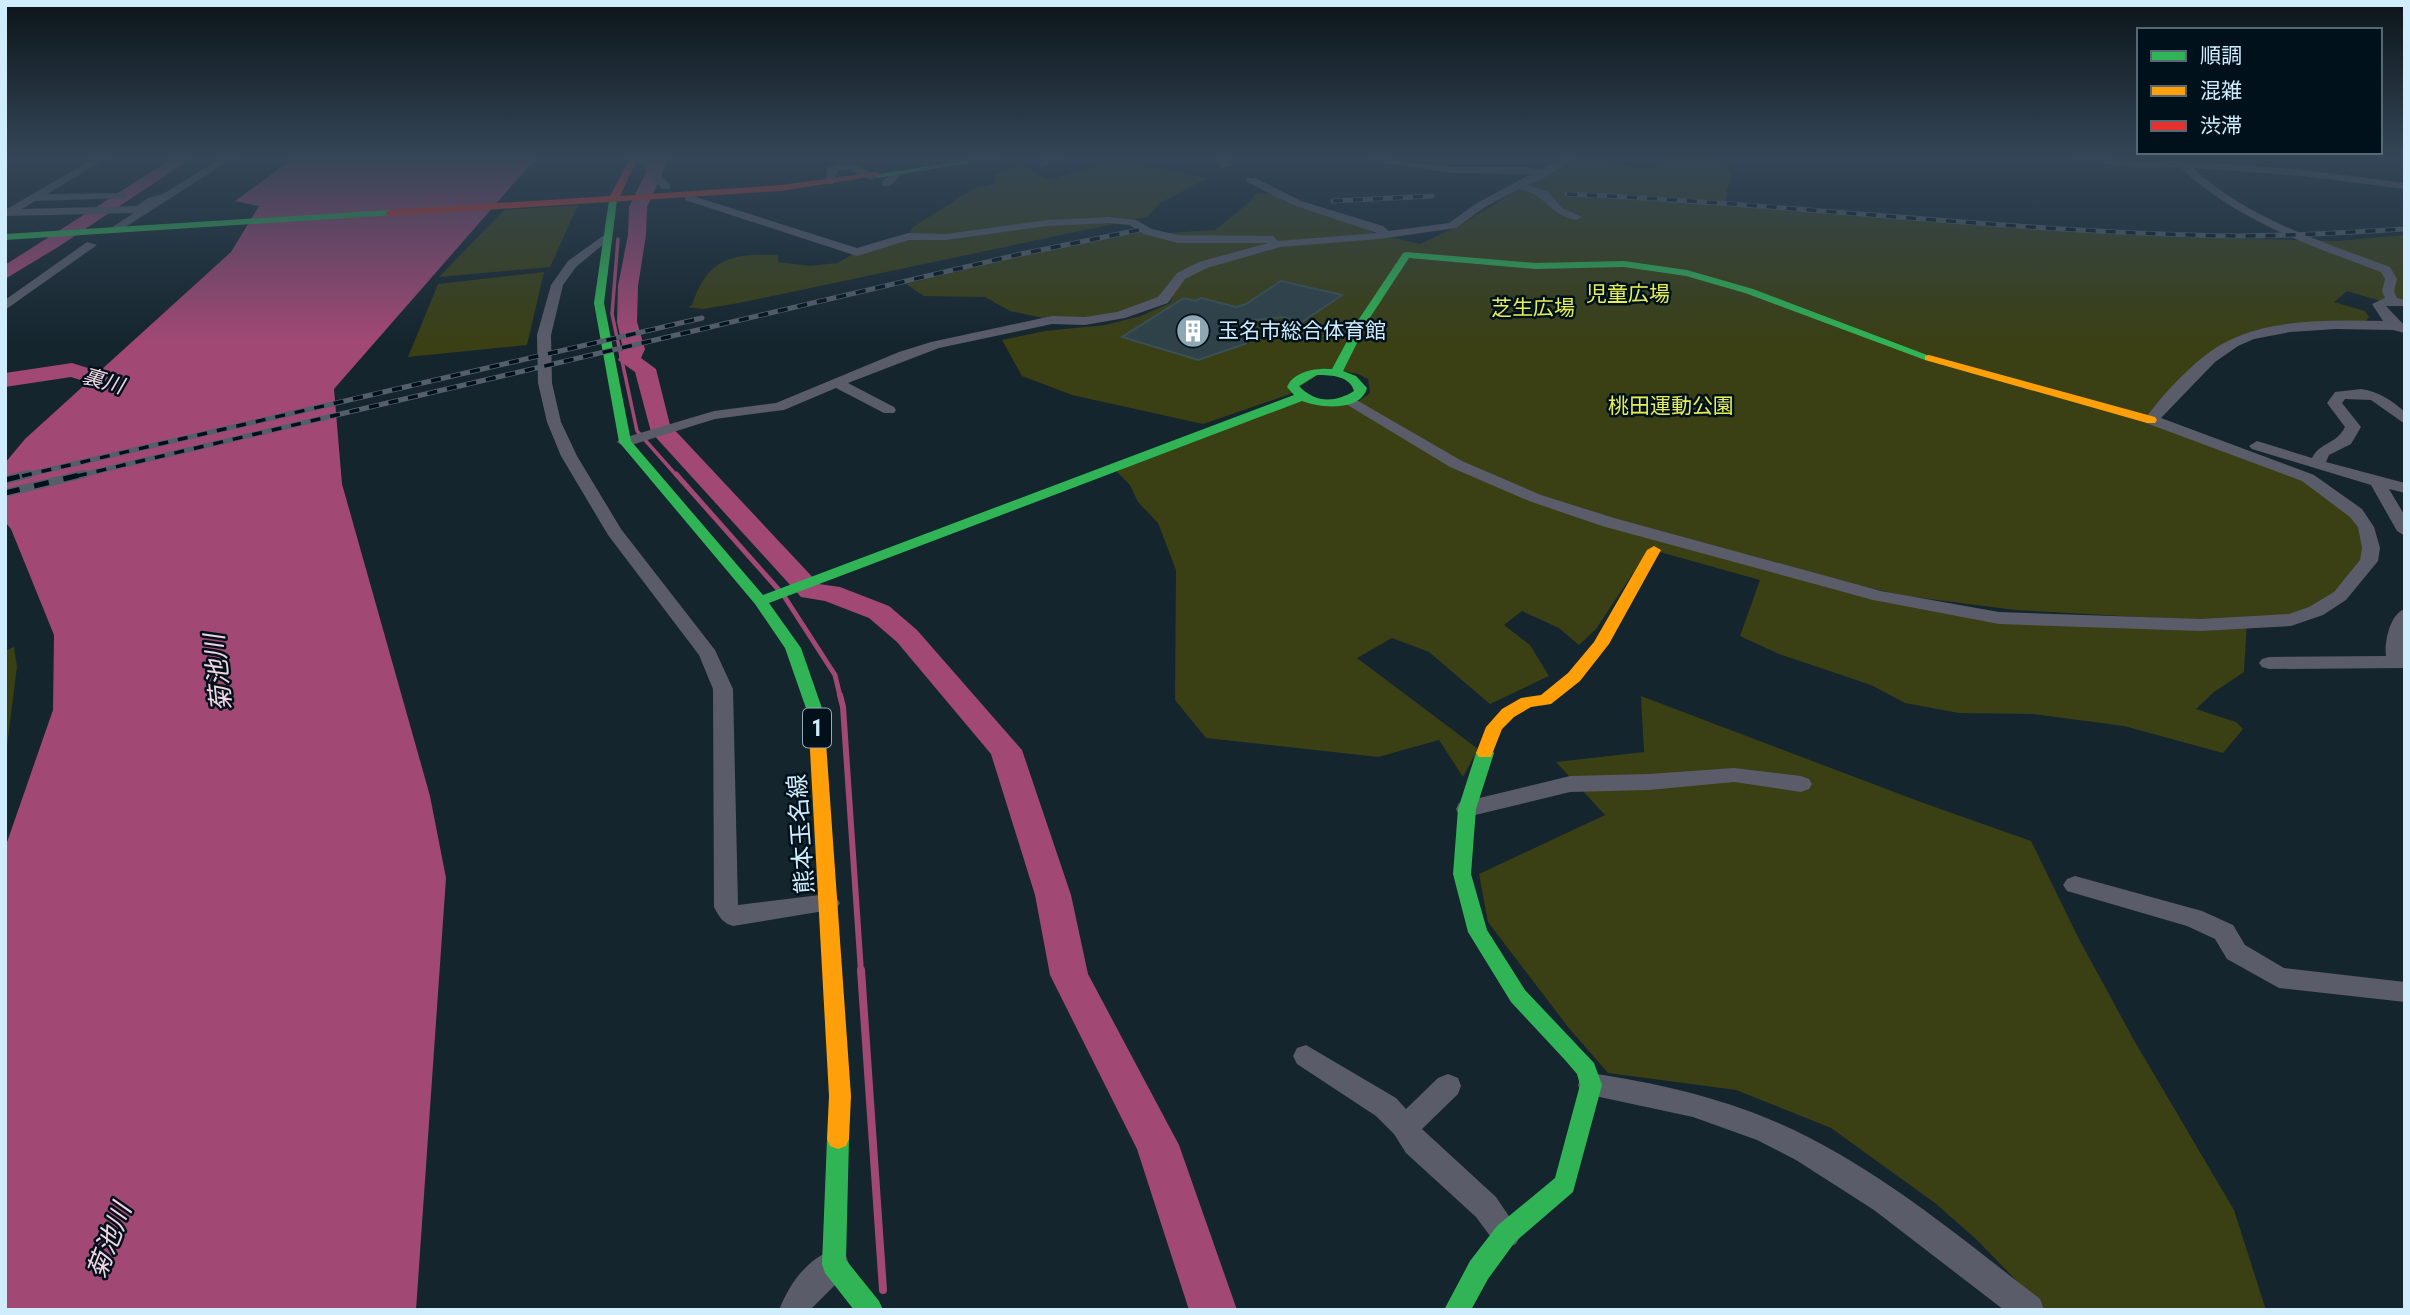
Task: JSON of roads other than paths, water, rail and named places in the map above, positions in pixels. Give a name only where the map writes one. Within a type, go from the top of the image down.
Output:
[{"type":"main road","points":[[5,237],[46,235],[89,243],[119,229],[288,219]]},
{"type":"main road","name":"熊本玉名線","points":[[610,219],[598,303],[629,440],[774,595],[817,718],[840,1096],[834,1264]]},
{"type":"main road","points":[[1336,373],[1364,318],[1406,255],[1535,266],[1624,264],[1687,272],[1749,291],[1931,359],[2156,416]]},
{"type":"main road","points":[[774,595],[1301,397],[1323,403],[1348,401],[1355,397],[1361,388],[1354,379],[1336,373],[1315,372],[1299,378],[1293,387],[1301,397]]},
{"type":"main road","points":[[1457,1310],[1479,1270],[1506,1234],[1564,1184],[1591,1085],[1586,1070],[1573,1053],[1518,996],[1478,932],[1462,874],[1467,809],[1493,727],[1508,713],[1527,702],[1545,700],[1574,677],[1601,645],[1654,550]]},
{"type":"main road","points":[[834,1264],[870,1310]]},
{"type":"street","points":[[121,219],[116,223],[119,229],[133,219]]},
{"type":"street","points":[[755,219],[857,252],[908,236],[946,237],[1047,223],[1109,220],[1132,222],[1148,232],[1178,239],[1263,239],[1286,242],[1383,236],[1452,226],[1461,219]]},
{"type":"street","points":[[1351,219],[1379,228],[1399,255],[1406,255]]},
{"type":"street","points":[[2265,219],[2294,235],[2386,270],[2391,279],[2388,291],[2398,302]]},
{"type":"street","points":[[607,236],[572,264],[556,285],[553,295],[544,345],[545,383],[554,422],[569,456],[614,531],[708,654],[723,689],[726,907],[733,917],[828,903]]},
{"type":"street","points":[[629,440],[714,415],[779,407],[904,355],[954,341],[1052,320],[1085,321],[1120,315],[1163,300],[1181,276],[1203,265],[1286,242]]},
{"type":"street","points":[[5,286],[16,285],[89,243]]},
{"type":"street","points":[[5,306],[89,243]]},
{"type":"street","points":[[2398,302],[2378,304],[2401,330]]},
{"type":"street","points":[[2156,416],[2203,365],[2232,343],[2261,332],[2313,327],[2401,330]]},
{"type":"street","points":[[837,383],[889,410]]},
{"type":"street","points":[[2317,464],[2323,452],[2346,441],[2353,427],[2334,403],[2340,395],[2372,394],[2382,399],[2405,420]]},
{"type":"street","points":[[1348,401],[1456,464],[1535,498],[1608,522],[1879,596],[1999,618],[2201,625],[2291,620],[2316,611],[2340,596],[2368,561],[2371,548],[2366,527],[2356,513],[2308,478],[2156,416]]},
{"type":"street","points":[[2156,416],[2405,488]]},
{"type":"street","points":[[2377,482],[2405,531]]},
{"type":"street","points":[[2269,663],[2400,661],[2394,646],[2405,615]]},
{"type":"street","points":[[1467,809],[1570,784],[1649,782],[1734,775],[1801,784]]},
{"type":"street","points":[[2076,885],[2194,918],[2224,932],[2236,953],[2279,978],[2405,992]]},
{"type":"street","points":[[1306,1056],[1386,1107],[1404,1125],[1416,1144],[1486,1207],[1506,1234]]},
{"type":"street","points":[[1591,1085],[1644,1093],[1727,1115],[1798,1147],[1899,1210],[2029,1310]]},
{"type":"street","points":[[1404,1125],[1421,1114],[1448,1086]]},
{"type":"street","points":[[794,1310],[801,1294],[834,1264]]},
{"type":"water","name":"菊池川","points":[[251,219],[482,219],[334,389],[342,484],[430,796],[446,878],[416,1310],[5,1310],[5,848],[53,710],[54,635],[11,529],[5,522],[5,463],[25,439],[231,252]]},
{"type":"waterway","name":"裏川","points":[[52,243],[89,219]]},
{"type":"waterway","points":[[638,219],[628,286],[627,322],[634,349],[629,360],[645,369],[659,427],[811,591],[830,593],[879,612],[907,636],[1006,750],[1053,895],[1069,975],[1157,1145],[1213,1310]]},
{"type":"waterway","points":[[618,239],[612,314],[637,431],[677,476]]},
{"type":"waterway","name":"裏川","points":[[5,273],[47,246]]},
{"type":"waterway","name":"裏川","points":[[5,380],[72,370],[134,390]]},
{"type":"waterway","points":[[676,474],[778,589]]},
{"type":"waterway","points":[[784,596],[835,675],[840,696]]},
{"type":"waterway","points":[[840,695],[861,972]]},
{"type":"waterway","points":[[861,970],[883,1290]]},
{"type":"railway","points":[[1926,219],[2193,235],[2299,235],[2405,229]]},
{"type":"railway","points":[[77,476],[1021,254],[1139,230]]},
{"type":"railway","points":[[22,476],[702,318]]},
{"type":"railway","points":[[5,480],[29,474]]},
{"type":"railway","points":[[5,493],[84,474]]},
{"type":"place","name":"玉名市総合体育館","points":[[1193,331]]},
{"type":"park label","name":"児童広場","points":[[1628,294]]},
{"type":"park label","name":"芝生広場","points":[[1533,308]]},
{"type":"park label","name":"桃田運動公園","points":[[1671,406]]}]
